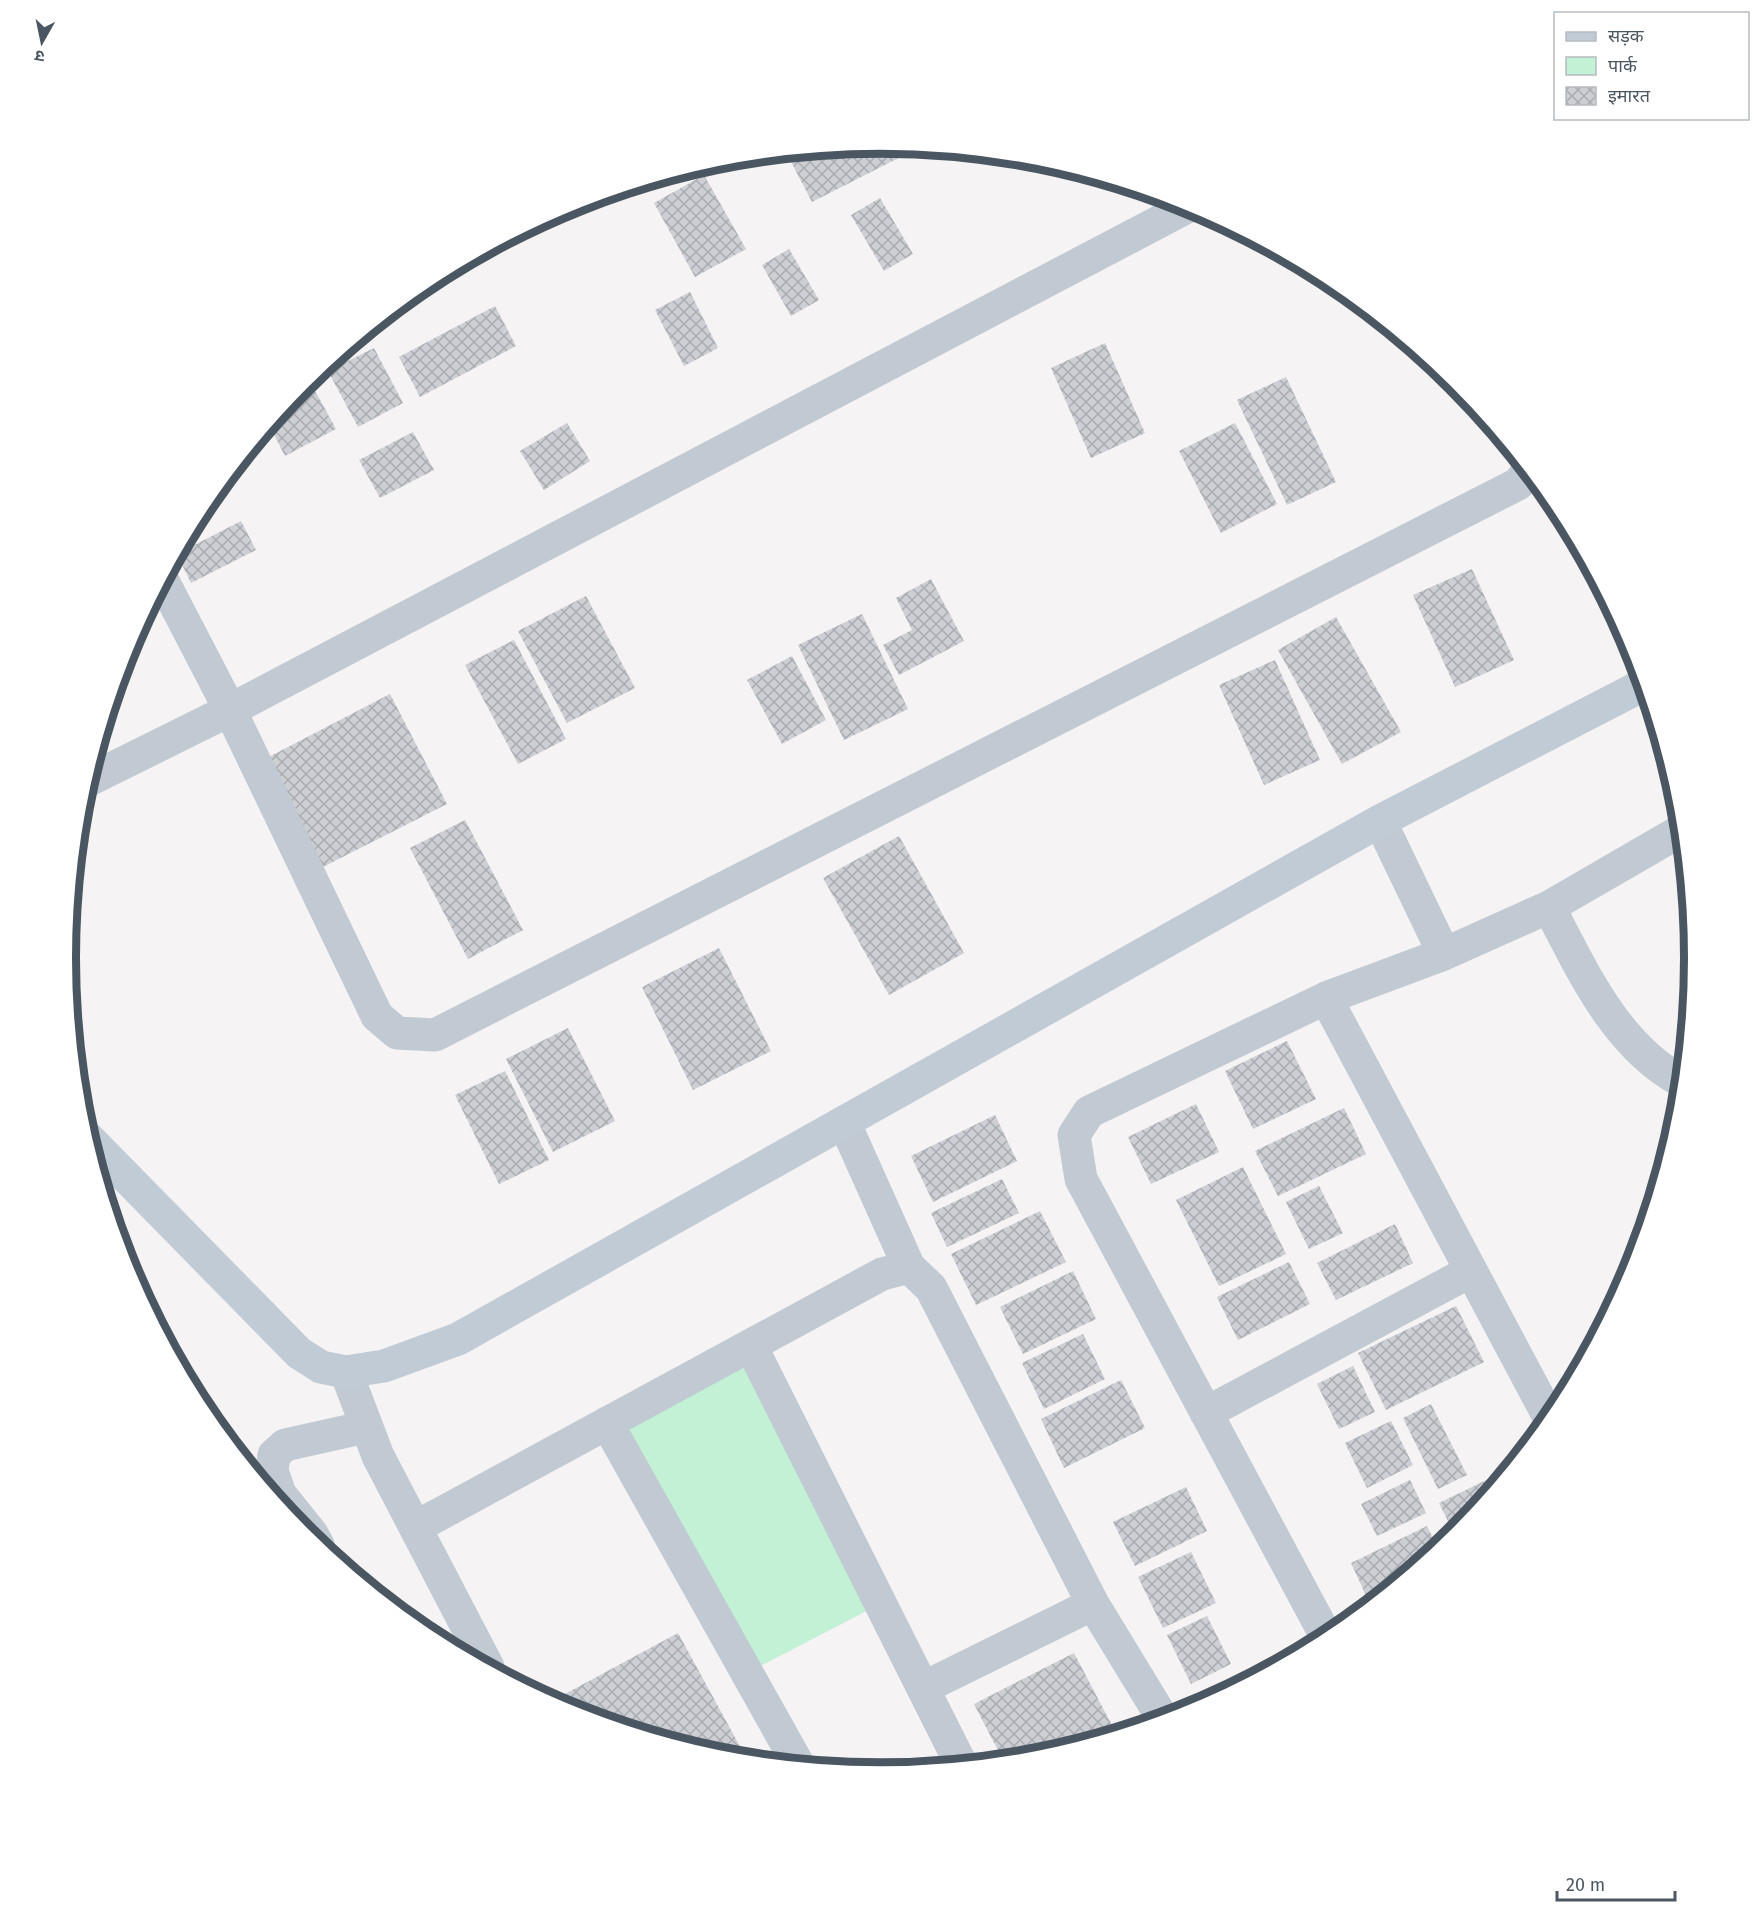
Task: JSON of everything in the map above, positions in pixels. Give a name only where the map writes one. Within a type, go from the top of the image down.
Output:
[{"type":"street","points":[[98,776],[230,710],[1179,211]]},
{"type":"street","points":[[167,587],[230,710],[377,1016],[397,1033],[435,1035],[1518,484],[1524,476]]},
{"type":"street","points":[[100,1151],[299,1353],[321,1367],[346,1372],[384,1366],[458,1339],[1380,820],[1638,688]]},
{"type":"street","points":[[1380,820],[1444,954]]},
{"type":"street","points":[[1322,1629],[1081,1179],[1074,1135],[1089,1112],[1326,998],[1444,954],[1549,907],[1675,834]]},
{"type":"street","points":[[1549,907],[1582,971],[1614,1020],[1645,1055],[1675,1077]]},
{"type":"street","points":[[1326,998],[1545,1410]]},
{"type":"street","points":[[844,1122],[909,1267],[931,1288],[1093,1604],[1158,1711]]},
{"type":"street","points":[[416,1527],[882,1274],[909,1267]]},
{"type":"street","points":[[1206,1413],[1471,1271]]},
{"type":"street","points":[[751,1346],[958,1758]]},
{"type":"street","points":[[346,1372],[378,1456],[483,1656]]},
{"type":"street","points":[[607,1423],[788,1756]]},
{"type":"street","points":[[279,1491],[272,1471],[274,1455],[285,1445],[366,1427]]},
{"type":"street","points":[[923,1688],[1093,1604]]},
{"type":"green space","points":[[744,1341],[882,1603],[745,1674],[607,1412]]},
{"type":"building","points":[[905,154],[812,202],[789,159],[828,155]]},
{"type":"building","points":[[704,175],[746,249],[695,277],[654,203]]},
{"type":"building","points":[[880,198],[913,254],[884,271],[851,215]]},
{"type":"building","points":[[789,249],[819,300],[791,316],[762,265]]},
{"type":"building","points":[[690,292],[718,348],[684,366],[655,310]]},
{"type":"building","points":[[495,306],[516,346],[420,397],[399,357]]},
{"type":"building","points":[[1105,343],[1145,433],[1091,458],[1051,368]]},
{"type":"building","points":[[374,348],[403,403],[358,427],[329,373],[334,368]]},
{"type":"building","points":[[1286,377],[1336,482],[1287,505],[1237,400]]},
{"type":"building","points":[[313,388],[336,429],[285,456],[272,432]]},
{"type":"building","points":[[567,423],[590,461],[544,490],[520,451]]},
{"type":"building","points":[[1235,423],[1277,504],[1221,533],[1179,451]]},
{"type":"building","points":[[413,432],[434,470],[380,498],[359,460]]},
{"type":"building","points":[[241,521],[256,550],[191,583],[181,561],[188,548]]},
{"type":"building","points":[[1472,569],[1514,660],[1455,687],[1413,595]]},
{"type":"building","points":[[931,579],[964,641],[899,675],[883,645],[912,630],[896,598]]},
{"type":"building","points":[[586,596],[635,688],[567,723],[518,631]]},
{"type":"building","points":[[862,614],[908,709],[844,740],[798,645]]},
{"type":"building","points":[[1336,617],[1401,732],[1342,764],[1278,650]]},
{"type":"building","points":[[514,640],[566,739],[518,764],[465,665]]},
{"type":"building","points":[[792,656],[826,720],[782,744],[747,680]]},
{"type":"building","points":[[1275,660],[1320,760],[1264,785],[1219,685]]},
{"type":"building","points":[[390,694],[447,804],[319,869],[263,760]]},
{"type":"building","points":[[465,820],[523,930],[468,959],[410,848]]},
{"type":"building","points":[[899,836],[964,953],[889,995],[823,878]]},
{"type":"building","points":[[719,948],[771,1051],[693,1090],[642,987]]},
{"type":"building","points":[[568,1028],[615,1121],[553,1152],[506,1059]]},
{"type":"building","points":[[1287,1041],[1316,1099],[1253,1129],[1225,1071]]},
{"type":"building","points":[[505,1071],[549,1160],[499,1184],[455,1095]]},
{"type":"building","points":[[1196,1104],[1219,1152],[1151,1184],[1128,1137]]},
{"type":"building","points":[[1344,1108],[1366,1154],[1278,1196],[1255,1151]]},
{"type":"building","points":[[995,1115],[1017,1161],[933,1202],[911,1156]]},
{"type":"building","points":[[1243,1167],[1286,1254],[1219,1286],[1176,1200]]},
{"type":"building","points":[[1002,1179],[1019,1213],[947,1247],[931,1213]]},
{"type":"building","points":[[1319,1186],[1343,1233],[1309,1249],[1286,1202]]},
{"type":"building","points":[[1040,1211],[1066,1262],[976,1305],[951,1254]]},
{"type":"building","points":[[1395,1224],[1413,1263],[1336,1300],[1317,1263]]},
{"type":"building","points":[[1289,1262],[1310,1304],[1238,1340],[1217,1297]]},
{"type":"building","points":[[1073,1271],[1096,1319],[1023,1354],[1000,1307]]},
{"type":"building","points":[[1456,1306],[1484,1362],[1386,1410],[1358,1353]]},
{"type":"building","points":[[1083,1334],[1105,1379],[1044,1409],[1022,1363]]},
{"type":"building","points":[[1353,1366],[1375,1412],[1339,1429],[1317,1384]]},
{"type":"building","points":[[1121,1380],[1145,1428],[1064,1468],[1041,1419]]},
{"type":"building","points":[[1431,1404],[1467,1475],[1438,1489],[1403,1418]]},
{"type":"building","points":[[1391,1421],[1413,1465],[1367,1488],[1345,1443]]},
{"type":"building","points":[[1495,1476],[1450,1525],[1439,1503]]},
{"type":"building","points":[[1410,1480],[1426,1513],[1377,1536],[1361,1504]]},
{"type":"building","points":[[1186,1487],[1207,1531],[1135,1566],[1113,1522]]},
{"type":"building","points":[[1427,1526],[1434,1540],[1367,1597],[1351,1563]]},
{"type":"building","points":[[1191,1552],[1216,1603],[1163,1628],[1138,1577]]},
{"type":"building","points":[[1207,1616],[1231,1664],[1191,1684],[1167,1635]]},
{"type":"building","points":[[678,1633],[741,1749],[672,1734],[622,1719],[562,1695]]},
{"type":"building","points":[[1074,1653],[1113,1727],[1037,1746],[999,1753],[974,1704]]}]
